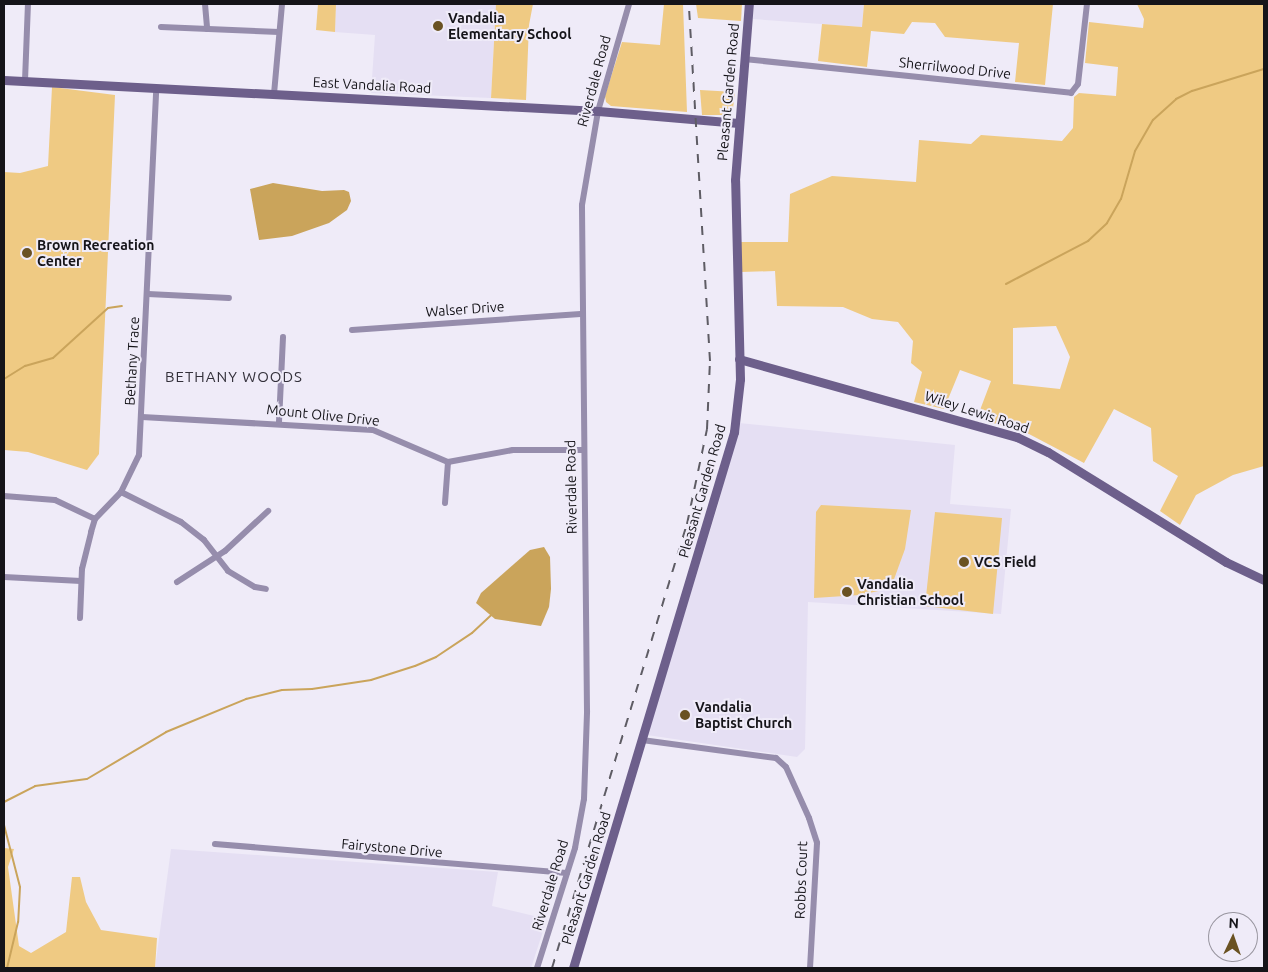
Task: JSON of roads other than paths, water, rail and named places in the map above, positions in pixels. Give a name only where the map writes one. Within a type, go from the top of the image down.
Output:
[{"type":"street","points":[[25,81],[28,4]]},
{"type":"street","points":[[205,4],[207,29]]},
{"type":"street","points":[[274,94],[282,4]]},
{"type":"street","name":"Riverdale Road","points":[[537,968],[567,874],[581,822],[586,774],[580,314],[582,205],[598,111],[629,4]]},
{"type":"street","name":"Pleasant Garden Road","points":[[573,968],[729,453],[737,410],[740,359],[734,224],[738,123],[749,4]]},
{"type":"street","name":"Sherrilwood Drive","points":[[744,59],[1071,93],[1078,84],[1087,4]]},
{"type":"street","points":[[161,27],[279,32]]},
{"type":"street","name":"East Vandalia Road","points":[[4,80],[598,111],[738,123]]},
{"type":"street","name":"Bethany Trace","points":[[80,618],[80,582],[86,546],[95,519],[120,492],[139,455],[148,294],[156,88]]},
{"type":"street","points":[[148,294],[230,298]]},
{"type":"street","name":"Walser Drive","points":[[352,330],[580,314]]},
{"type":"street","points":[[279,422],[283,337]]},
{"type":"street","name":"Wiley Lewis Road","points":[[740,359],[1017,437],[1048,452],[1236,568],[1264,580]]},
{"type":"street","name":"Mount Olive Drive","points":[[142,417],[279,422],[373,430],[448,462]]},
{"type":"street","points":[[445,503],[448,462],[513,450],[583,450]]},
{"type":"street","points":[[120,492],[188,527],[204,540],[216,558],[238,578],[266,589]]},
{"type":"street","points":[[4,496],[55,500],[95,519]]},
{"type":"street","points":[[177,582],[216,558],[268,511]]},
{"type":"street","points":[[4,577],[80,582]]},
{"type":"street","name":"Robbs Court","points":[[642,740],[776,758],[784,764],[809,818],[817,843],[810,968]]},
{"type":"street","name":"Fairystone Drive","points":[[214,844],[567,874]]},
{"type":"waterway","points":[[1006,284],[1088,241],[1107,223],[1121,199],[1135,151],[1153,120],[1176,99],[1192,91],[1264,69]]},
{"type":"waterway","points":[[4,379],[25,366],[53,358],[108,308],[122,306]]},
{"type":"waterway","points":[[4,802],[35,786],[87,779],[166,732],[246,699],[282,690],[312,689],[371,680],[415,666],[436,657],[472,633],[491,615]]},
{"type":"waterway","points":[[4,825],[20,887],[18,922],[7,968]]},
{"type":"railway","points":[[552,968],[687,524],[707,429],[710,361],[689,4]]},
{"type":"place","name":"Vandalia Elementary School","points":[[438,26]]},
{"type":"place","name":"Brown Recreation Center","points":[[27,253]]},
{"type":"place","name":"VCS Field","points":[[964,562]]},
{"type":"place","name":"Vandalia Christian School","points":[[847,592]]},
{"type":"place","name":"Vandalia Baptist Church","points":[[685,715]]},
{"type":"district","name":"BETHANY WOODS","points":[[234,377]]}]
